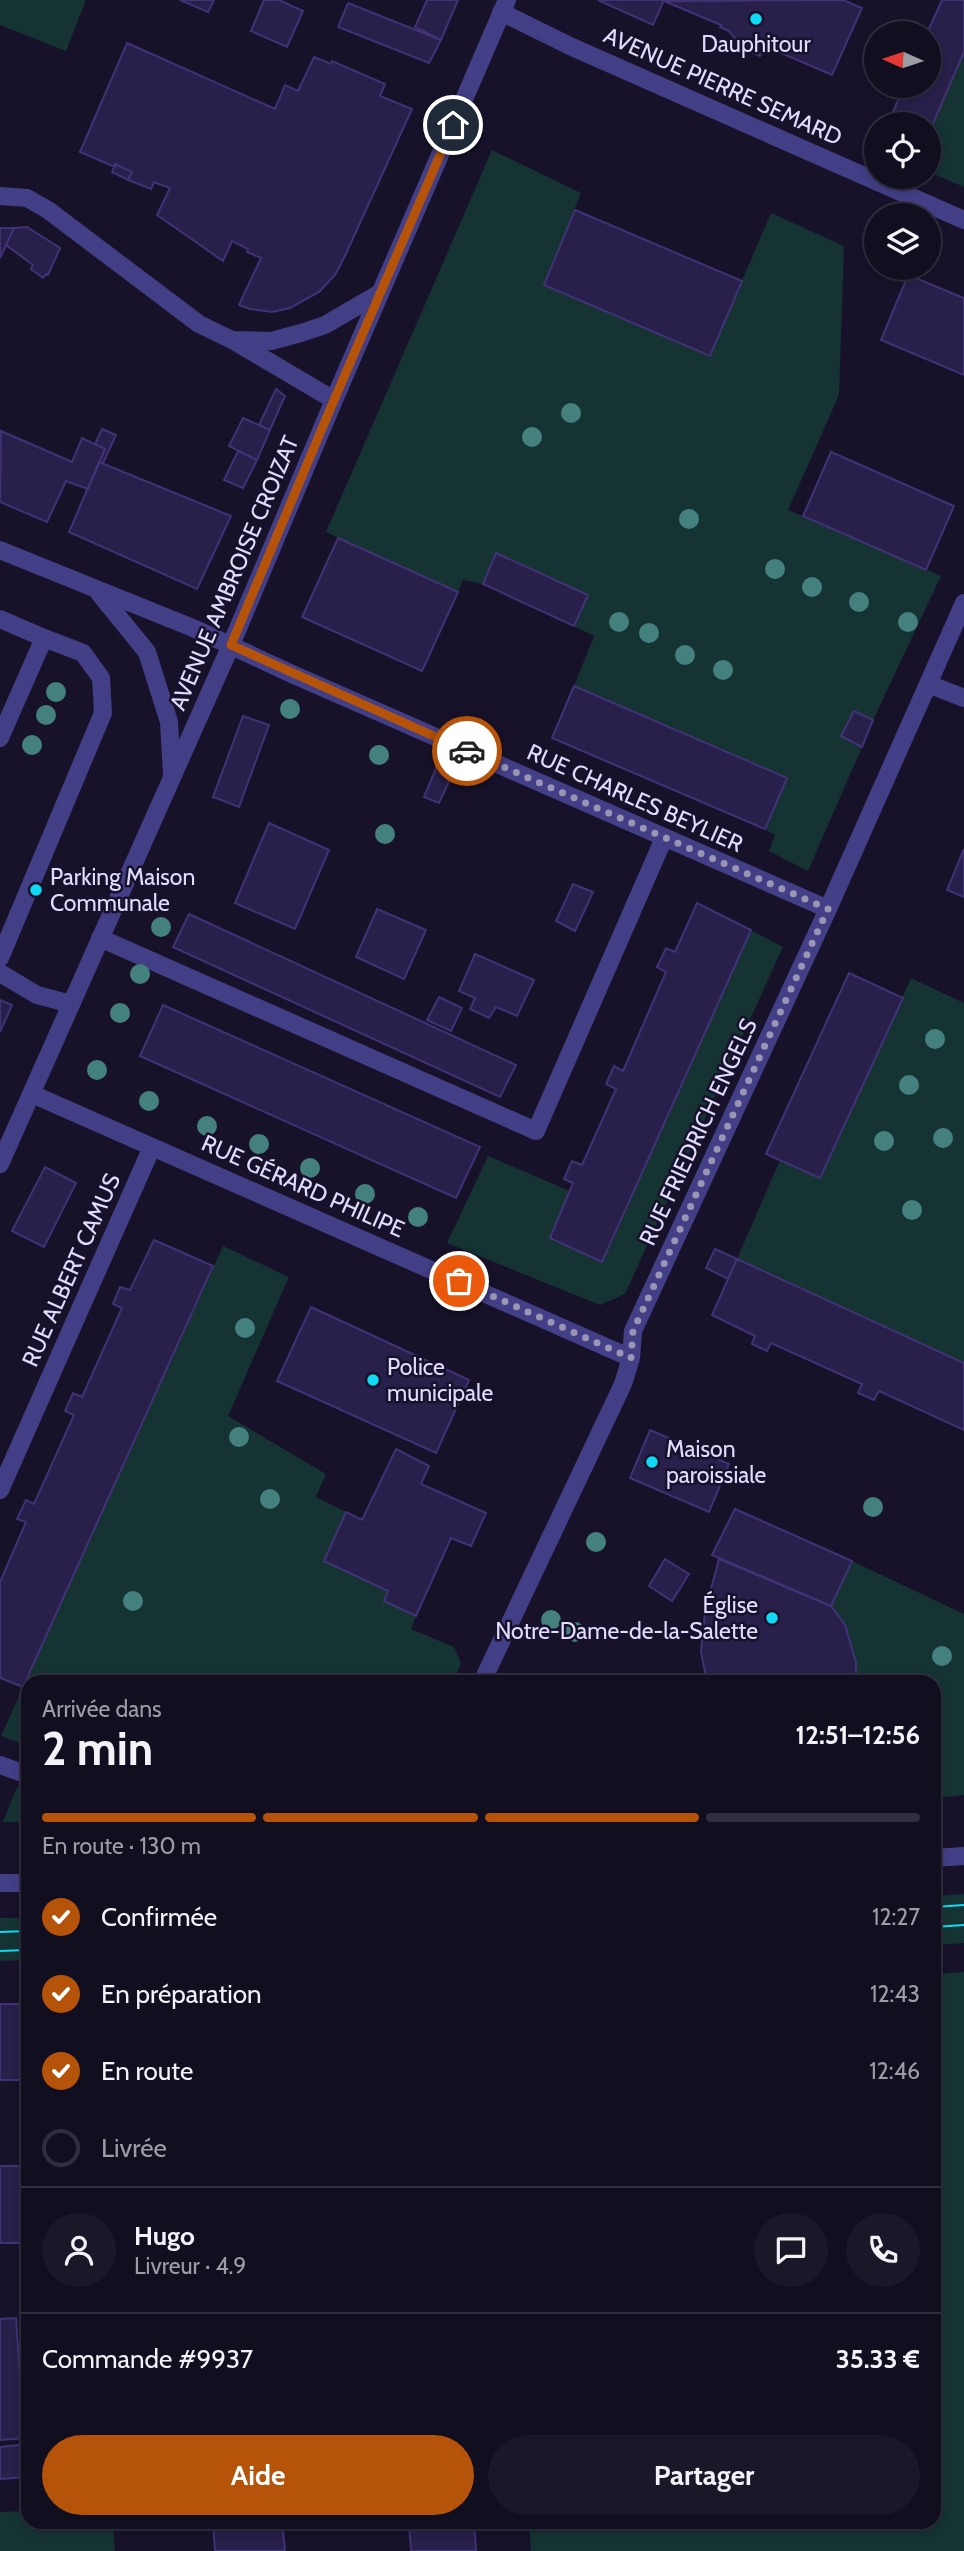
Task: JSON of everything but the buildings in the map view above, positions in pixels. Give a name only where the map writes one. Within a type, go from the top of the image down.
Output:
[{"type":"street","name":"AVENUE PIERRE SEMARD","points":[[504,6],[572,47],[964,220]]},
{"type":"street","name":"AVENUE AMBROISE CROIZAT","points":[[0,1164],[231,645],[504,6]]},
{"type":"street","points":[[0,196],[27,198],[48,210],[199,324],[232,340],[334,400]]},
{"type":"street","points":[[232,340],[271,341],[302,333],[325,325],[380,293]]},
{"type":"street","name":"RUE CHARLES BEYLIER","points":[[0,550],[231,645],[828,909]]},
{"type":"street","points":[[97,591],[147,652],[169,722],[172,778]]},
{"type":"street","name":"RUE FRIEDRICH ENGELS","points":[[485,1675],[623,1384],[631,1358],[633,1331],[828,909],[964,603]]},
{"type":"street","points":[[0,619],[83,653],[101,678],[103,713],[0,958]]},
{"type":"street","points":[[0,738],[44,638]]},
{"type":"street","points":[[928,684],[964,698]]},
{"type":"street","points":[[100,938],[536,1130],[664,838]]},
{"type":"street","points":[[0,973],[37,995],[71,1004]]},
{"type":"street","name":"RUE GÉRARD PHILIPE","points":[[32,1094],[631,1358]]},
{"type":"street","name":"RUE ALBERT CAMUS","points":[[0,1490],[152,1147]]},
{"type":"street","points":[[0,1765],[21,1772]]},
{"type":"street","points":[[941,1858],[964,1856]]},
{"type":"street","points":[[0,1883],[21,1883]]},
{"type":"green space","points":[[0,0],[86,0],[66,51],[0,25]]},
{"type":"green space","points":[[964,52],[964,187],[941,177],[941,112],[938,112]]},
{"type":"green space","points":[[492,150],[581,193],[544,285],[710,355],[771,213],[844,246],[839,395],[788,510],[941,576],[873,720],[854,711],[842,736],[862,747],[808,871],[769,851],[775,835],[765,829],[786,778],[574,686],[594,636],[574,626],[587,595],[497,553],[483,584],[463,580],[458,592],[326,532]]},
{"type":"green space","points":[[751,930],[783,947],[625,1294],[600,1305],[447,1243],[488,1156],[570,1191],[551,1238],[603,1262]]},
{"type":"green space","points":[[911,978],[964,1003],[964,1363],[737,1259],[780,1160],[820,1178]]},
{"type":"green space","points":[[223,1246],[289,1277],[228,1416],[326,1474],[316,1497],[346,1512],[324,1561],[388,1591],[384,1601],[416,1616],[411,1629],[454,1647],[461,1663],[457,1675],[29,1675]]},
{"type":"green space","points":[[852,1561],[964,1614],[964,1795],[941,1797],[941,1675],[856,1675],[850,1642],[831,1606]]},
{"type":"green space","points":[[21,1692],[21,1743],[1,1736]]},
{"type":"green space","points":[[17,1787],[21,1789],[21,1822],[3,1822]]},
{"type":"green space","points":[[964,1894],[964,1943],[941,1945],[941,1896]]},
{"type":"green space","points":[[0,1918],[21,1918],[21,1960],[0,1961]]},
{"type":"green space","points":[[964,1972],[964,2551],[531,2551],[529,2529],[941,2529],[941,1974]]},
{"type":"green space","points":[[21,2511],[21,2529],[113,2529],[115,2551],[0,2551],[0,2512]]},
{"type":"tram line","points":[[941,1907],[964,1905]]},
{"type":"tram line","points":[[941,1927],[964,1925]]},
{"type":"tram line","points":[[0,1932],[21,1931]]},
{"type":"tram line","points":[[0,1951],[21,1950]]},
{"type":"way so far","points":[[459,1281],[631,1358],[633,1331],[828,909],[467,751]]},
{"type":"place","name":"Dauphitour","points":[[756,19]]},
{"type":"place","name":"Parking Maison Communale","points":[[36,890]]},
{"type":"place","name":"Police municipale","points":[[373,1380]]},
{"type":"place","name":"Maison paroissiale","points":[[652,1462]]},
{"type":"place","name":"Église Notre-Dame-de-la-Salette","points":[[772,1618]]},
{"type":"route","points":[[453,125],[231,645],[467,751]]}]
